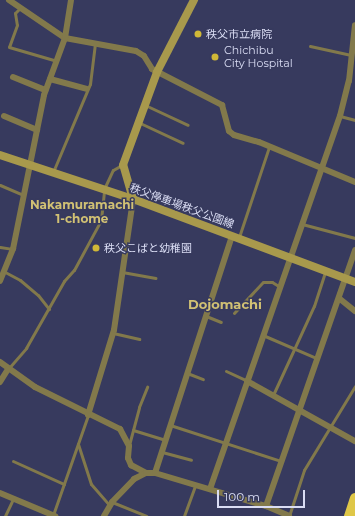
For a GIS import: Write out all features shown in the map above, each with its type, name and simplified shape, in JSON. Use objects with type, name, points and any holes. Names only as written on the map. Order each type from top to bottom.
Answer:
[{"type":"highway","points":[[349,516],[355,498]]},
{"type":"main road","points":[[132,199],[123,164],[157,72],[194,0]]},
{"type":"main road","name":"秩父停車場秩父公園線","points":[[0,155],[132,199],[355,282]]},
{"type":"street","points":[[9,0],[65,38],[136,51],[157,72],[222,105],[229,132],[234,135],[269,147],[321,170],[355,182]]},
{"type":"street","points":[[0,281],[5,272],[13,249],[29,165],[46,90],[65,38],[71,0]]},
{"type":"street","points":[[210,489],[247,381],[265,336],[282,287],[290,258],[340,116],[352,55],[355,25]]},
{"type":"street","points":[[13,77],[46,90]]},
{"type":"street","points":[[50,79],[87,90]]},
{"type":"street","points":[[4,116],[37,130]]},
{"type":"street","points":[[88,415],[113,332],[132,199]]},
{"type":"street","points":[[155,473],[205,316],[235,238]]},
{"type":"street","points":[[266,506],[316,358],[340,299],[345,278],[355,250]]},
{"type":"street","points":[[340,299],[355,311]]},
{"type":"street","points":[[0,362],[35,387],[88,415],[120,429],[129,446],[128,458],[131,465],[146,473]]},
{"type":"street","points":[[0,382],[8,369]]},
{"type":"street","points":[[247,381],[299,409],[329,428],[355,441]]},
{"type":"street","points":[[104,516],[111,504],[134,479],[146,473],[155,473],[266,506],[289,516]]},
{"type":"street","points":[[0,493],[54,516]]},
{"type":"lane","points":[[20,7],[15,13],[17,25],[9,47],[57,61]]},
{"type":"lane","points":[[52,172],[87,90],[95,44]]},
{"type":"lane","points":[[310,46],[352,55]]},
{"type":"lane","points":[[145,105],[188,125]]},
{"type":"lane","points":[[340,116],[355,120]]},
{"type":"lane","points":[[138,122],[183,143]]},
{"type":"lane","points":[[235,238],[269,147]]},
{"type":"lane","points":[[8,369],[26,348],[64,281],[74,270],[100,220],[104,189],[113,170],[123,164]]},
{"type":"lane","points":[[0,185],[24,195]]},
{"type":"lane","points":[[302,224],[355,238]]},
{"type":"lane","points":[[0,247],[13,249]]},
{"type":"lane","points":[[273,395],[314,306],[325,271]]},
{"type":"lane","points":[[5,272],[20,280],[38,295],[49,309]]},
{"type":"lane","points":[[122,272],[155,278]]},
{"type":"lane","points":[[234,313],[263,282],[272,282],[282,287]]},
{"type":"lane","points":[[205,316],[221,322]]},
{"type":"lane","points":[[113,332],[139,339]]},
{"type":"lane","points":[[265,336],[316,358]]},
{"type":"lane","points":[[226,370],[247,381]]},
{"type":"lane","points":[[187,373],[202,379]]},
{"type":"lane","points":[[289,516],[304,470],[355,386]]},
{"type":"lane","points":[[129,446],[147,387]]},
{"type":"lane","points":[[54,516],[88,415]]},
{"type":"lane","points":[[170,425],[281,461]]},
{"type":"lane","points":[[133,430],[166,440]]},
{"type":"lane","points":[[78,444],[91,484],[111,504],[146,516]]},
{"type":"lane","points":[[162,452],[191,460]]},
{"type":"lane","points":[[13,462],[64,484]]},
{"type":"lane","points":[[184,516],[196,484]]},
{"type":"lane","points":[[5,516],[13,499]]},
{"type":"place","name":"秩父市立病院","points":[[198,34]]},
{"type":"place","name":"Chichibu City Hospital","points":[[215,57]]},
{"type":"place","name":"秩父こばと幼稚園","points":[[96,248]]},
{"type":"district","name":"Nakamuramachi 1-chome","points":[[82,212]]},
{"type":"district","name":"Dojomachi","points":[[225,304]]}]
